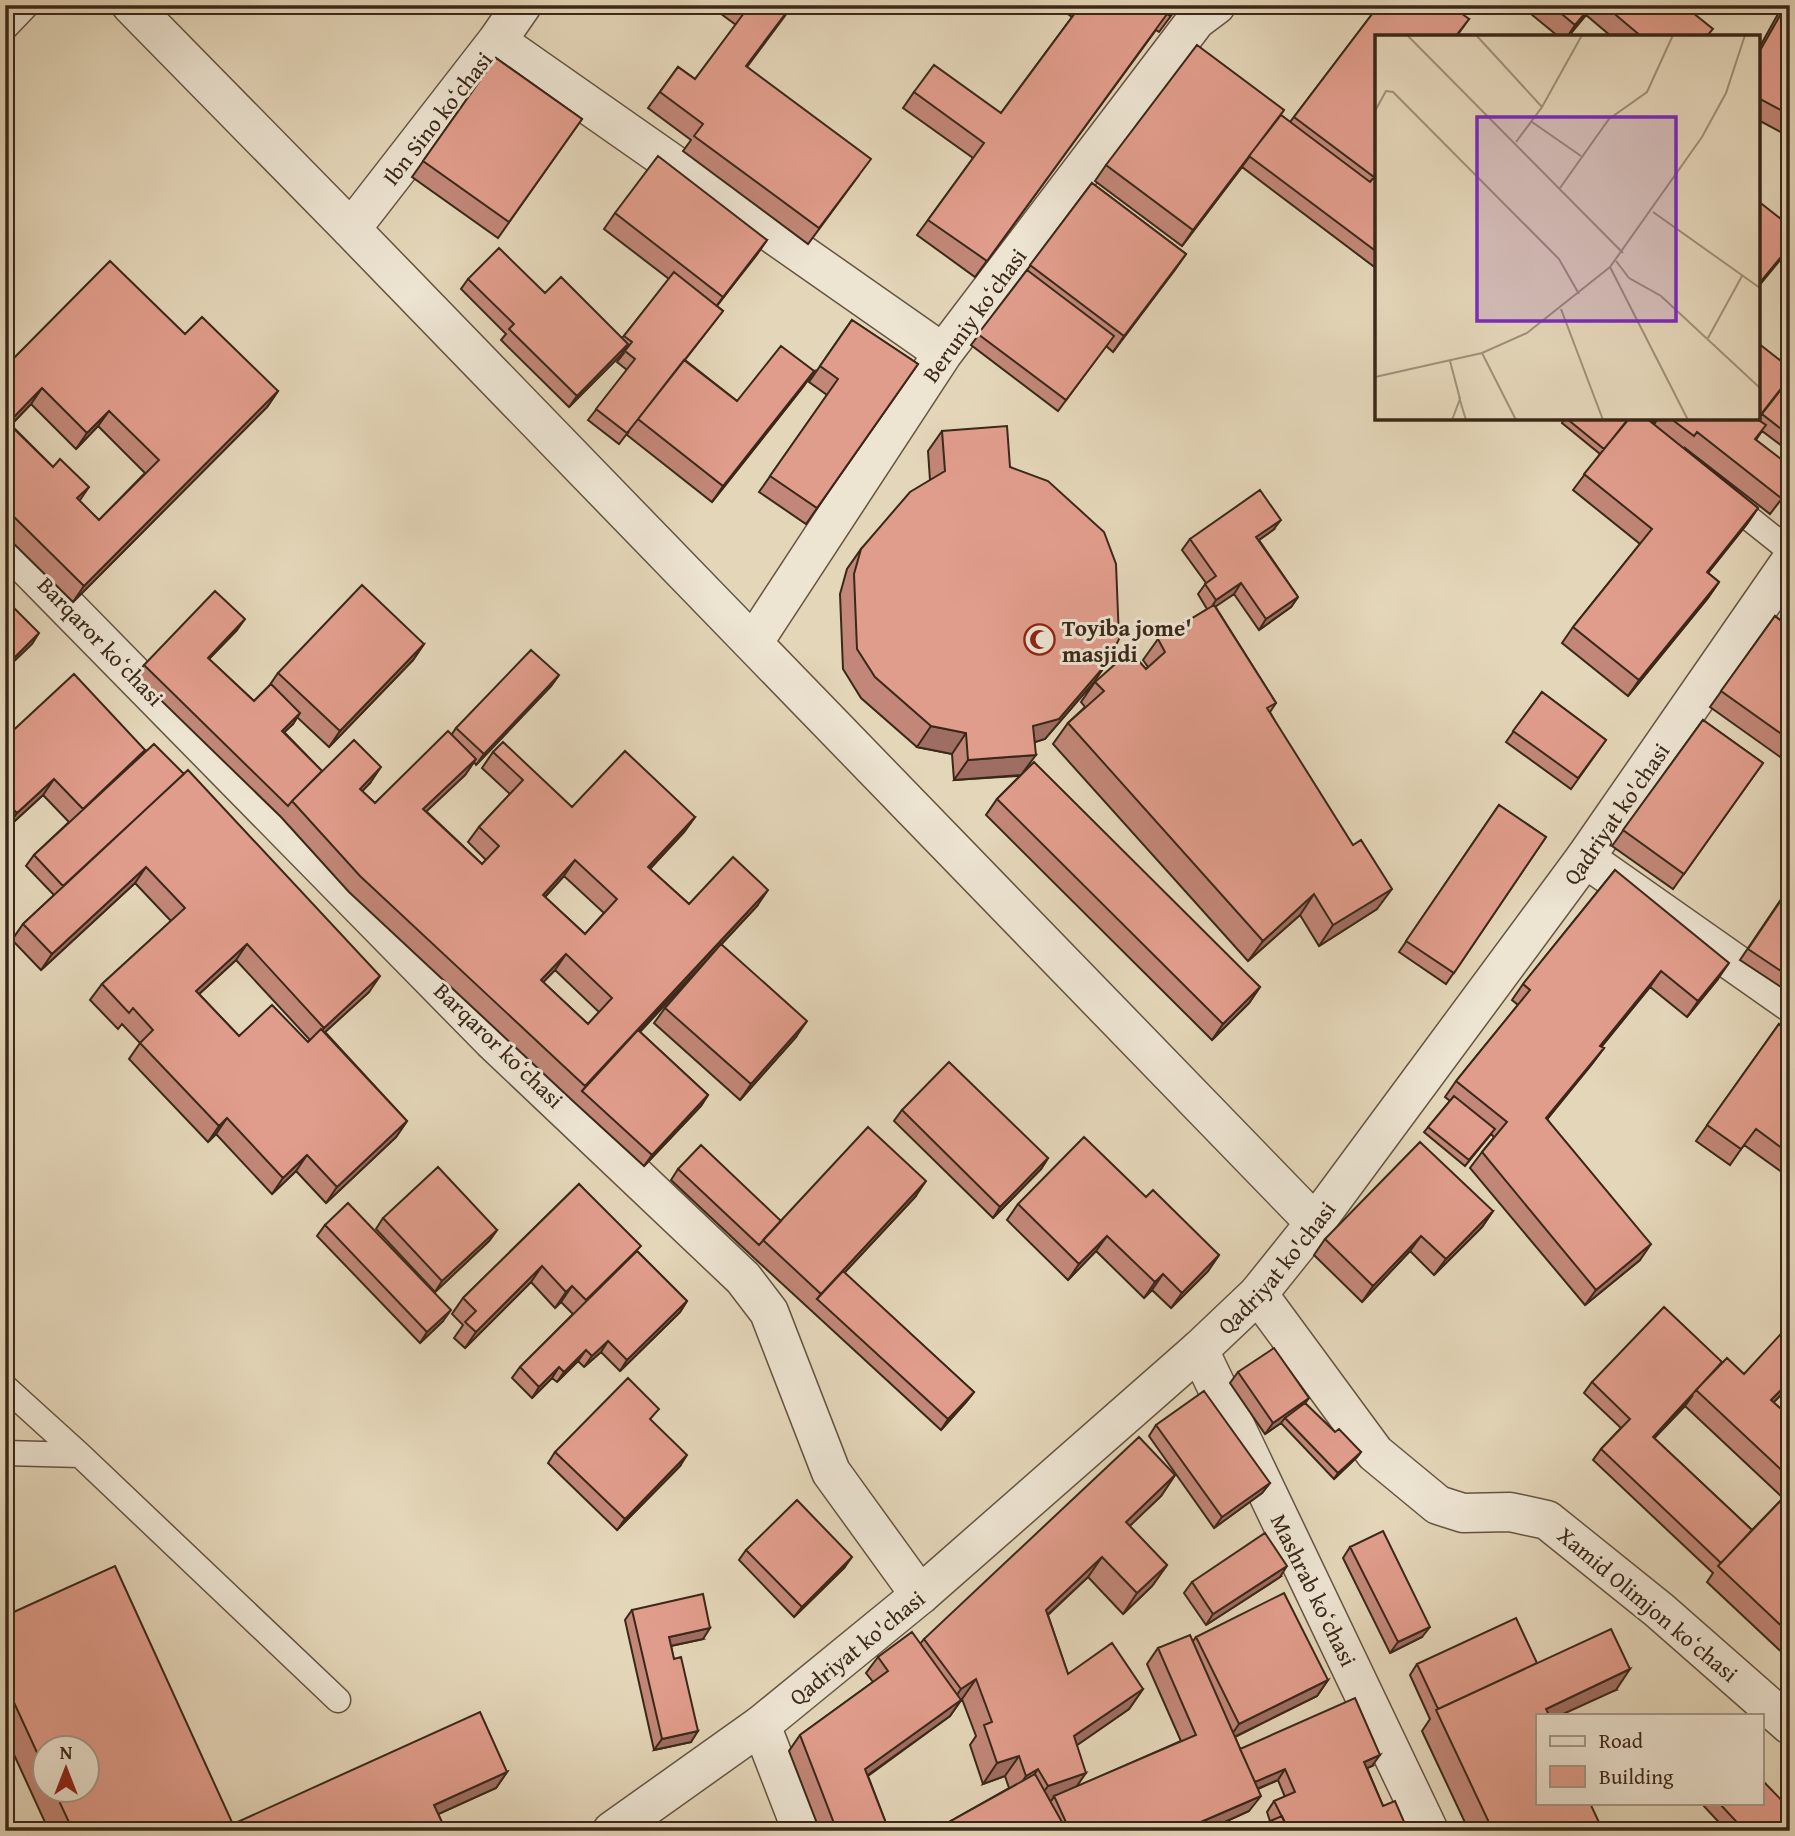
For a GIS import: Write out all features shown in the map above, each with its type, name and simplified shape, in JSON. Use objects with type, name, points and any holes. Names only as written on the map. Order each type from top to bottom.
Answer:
[{"type":"street","points":[[131,5],[1315,1223]]},
{"type":"street","name":"Ibn Sino koʻchasi","points":[[351,229],[522,5]]},
{"type":"street","name":"Beruniy koʻchasi","points":[[753,643],[943,353],[1196,20],[1216,5]]},
{"type":"street","points":[[497,41],[943,353]]},
{"type":"street","name":"Barqaror koʻchasi","points":[[5,544],[492,1040],[743,1278],[769,1312],[831,1472],[919,1595]]},
{"type":"street","name":"Qadriyat ko'chasi","points":[[612,1831],[761,1725],[919,1595],[1199,1350],[1258,1294],[1315,1223],[1585,858],[1790,562]]},
{"type":"street","points":[[1585,858],[1790,1002]]},
{"type":"street","name":"Xamid Olimjon koʻchasi","points":[[1258,1294],[1375,1453],[1438,1505],[1463,1513],[1510,1512],[1547,1520],[1659,1610],[1790,1725]]},
{"type":"street","name":"Mashrab koʻchasi","points":[[1199,1350],[1429,1831]]},
{"type":"street","points":[[761,1725],[802,1831]]},
{"type":"lane","points":[[5,28],[27,5]]},
{"type":"lane","points":[[1706,484],[1790,551]]},
{"type":"lane","points":[[5,1387],[338,1700]]},
{"type":"lane","points":[[5,1453],[80,1455]]},
{"type":"building","points":[[742,5],[792,5],[746,66],[871,159],[819,228],[694,136],[703,124],[660,92],[678,67],[695,79],[747,9]]},
{"type":"building","points":[[1081,5],[1178,5],[1170,16],[1167,14],[987,261],[928,220],[984,143],[914,92],[934,65],[1001,113]]},
{"type":"building","points":[[1379,5],[1450,5],[1469,19],[1457,35],[1375,35],[1374,177],[1294,117]]},
{"type":"building","points":[[1551,5],[1592,5],[1575,25]]},
{"type":"building","points":[[1604,5],[1683,5],[1713,29],[1708,35],[1640,35]]},
{"type":"building","points":[[1786,5],[1790,5],[1790,115],[1760,99],[1760,50]]},
{"type":"building","points":[[1197,45],[1284,110],[1193,230],[1106,165]]},
{"type":"building","points":[[496,58],[582,119],[509,222],[423,161]]},
{"type":"building","points":[[1281,115],[1370,182],[1375,176],[1375,250],[1249,156]]},
{"type":"building","points":[[658,156],[767,240],[723,297],[615,213]]},
{"type":"building","points":[[1092,183],[1186,254],[1124,336],[1030,265]]},
{"type":"building","points":[[1760,203],[1790,226],[1790,246],[1760,283]]},
{"type":"building","points":[[499,248],[545,293],[561,277],[628,344],[577,396],[509,329],[514,324],[468,279]]},
{"type":"building","points":[[110,261],[185,334],[202,317],[278,391],[84,586],[5,508],[5,367]],"holes":[[[42,388],[87,433],[109,411],[159,460],[99,520],[77,498],[89,487],[60,459],[53,467],[8,423]]]},
{"type":"building","points":[[1027,270],[1114,336],[1066,400],[978,334]]},
{"type":"building","points":[[674,272],[723,311],[627,433],[596,409],[635,359],[625,351],[632,342],[624,336]]},
{"type":"building","points":[[852,320],[918,364],[817,508],[770,476],[838,379],[820,366]]},
{"type":"building","points":[[1760,345],[1790,368],[1790,377],[1760,415]]},
{"type":"building","points":[[781,346],[814,371],[723,486],[638,419],[684,360],[737,401]]},
{"type":"building","points":[[1790,378],[1790,436],[1762,414]]},
{"type":"building","points":[[1568,420],[1628,420],[1604,449]]},
{"type":"building","points":[[1627,420],[1648,420],[1758,508],[1707,572],[1719,582],[1639,680],[1573,627],[1652,529],[1584,474]]},
{"type":"building","points":[[1673,420],[1758,420],[1766,425],[1755,439],[1790,466],[1790,487],[1781,498],[1697,432],[1694,436]]},
{"type":"building","points":[[1007,426],[1010,467],[1048,481],[1104,532],[1116,564],[1119,639],[1108,662],[1059,719],[1033,726],[1036,755],[968,760],[966,733],[931,726],[875,677],[857,649],[854,574],[861,549],[910,492],[945,471],[942,431]]},
{"type":"building","points":[[1260,490],[1281,520],[1256,537],[1298,597],[1266,619],[1241,583],[1216,600],[1205,584],[1216,576],[1190,539]]},
{"type":"building","points":[[362,585],[424,644],[340,731],[278,673]]},
{"type":"building","points":[[215,591],[245,619],[208,658],[254,701],[271,684],[300,713],[282,731],[322,771],[288,806],[144,665]]},
{"type":"building","points":[[5,599],[39,633],[5,667]]},
{"type":"building","points":[[1214,605],[1276,703],[1267,708],[1353,845],[1361,840],[1392,889],[1333,925],[1314,894],[1263,941],[1068,723],[1104,691],[1095,682],[1130,651],[1146,669],[1165,652],[1158,639]]},
{"type":"building","points":[[1790,606],[1790,740],[1721,691],[1775,616],[1780,620]]},
{"type":"building","points":[[531,650],[559,675],[484,754],[456,728]]},
{"type":"building","points":[[74,674],[145,750],[83,809],[54,779],[17,813],[5,801],[5,738]]},
{"type":"building","points":[[1542,692],[1606,740],[1578,778],[1513,731]]},
{"type":"building","points":[[1703,720],[1763,763],[1684,874],[1623,830]]},
{"type":"building","points":[[448,731],[476,759],[423,809],[482,864],[499,846],[479,827],[523,780],[493,752],[503,742],[572,807],[625,751],[695,817],[648,867],[689,904],[733,857],[768,890],[585,1086],[360,876],[292,801],[354,740],[381,767],[360,789],[375,803]],"holes":[[[575,860],[617,899],[585,934],[543,895]],[[566,954],[612,998],[588,1024],[541,980]]]},
{"type":"building","points":[[154,744],[184,774],[63,886],[34,855]]},
{"type":"building","points":[[1034,762],[1260,987],[1223,1024],[997,799]]},
{"type":"building","points":[[188,770],[380,976],[324,1028],[247,944],[196,991],[239,1036],[272,1005],[308,1042],[321,1029],[407,1121],[337,1187],[307,1155],[283,1178],[227,1118],[219,1126],[140,1043],[153,1030],[133,1008],[129,1013],[102,984],[185,908],[146,867],[52,954],[23,924]]},
{"type":"building","points":[[1499,805],[1546,837],[1454,973],[1406,941]]},
{"type":"building","points":[[1615,870],[1729,963],[1698,1001],[1661,971],[1600,1046],[1604,1048],[1546,1118],[1651,1244],[1596,1290],[1482,1152],[1507,1122],[1456,1081],[1530,990],[1523,984]]},
{"type":"building","points":[[1790,887],[1790,977],[1748,949]]},
{"type":"building","points":[[721,944],[807,1021],[751,1084],[665,1008]]},
{"type":"building","points":[[1779,1024],[1790,1032],[1790,1154],[1756,1129],[1741,1149],[1707,1125]]},
{"type":"building","points":[[638,1030],[708,1095],[652,1155],[582,1091]]},
{"type":"building","points":[[949,1062],[1048,1158],[1000,1207],[902,1110]]},
{"type":"building","points":[[1454,1096],[1495,1129],[1469,1160],[1428,1127]]},
{"type":"building","points":[[868,1127],[926,1181],[821,1294],[763,1240]]},
{"type":"building","points":[[1084,1137],[1146,1197],[1153,1190],[1219,1255],[1182,1293],[1163,1274],[1155,1282],[1107,1236],[1079,1264],[1018,1204]]},
{"type":"building","points":[[1420,1142],[1493,1211],[1446,1259],[1421,1236],[1373,1286],[1325,1239]]},
{"type":"building","points":[[701,1145],[781,1221],[759,1245],[678,1169]]},
{"type":"building","points":[[438,1167],[497,1230],[442,1281],[383,1218]]},
{"type":"building","points":[[579,1184],[641,1246],[586,1300],[572,1286],[566,1292],[542,1266],[476,1332],[465,1322],[476,1311],[463,1298]]},
{"type":"building","points":[[348,1203],[451,1310],[427,1332],[325,1225]]},
{"type":"building","points":[[637,1251],[687,1301],[627,1360],[608,1341],[592,1356],[586,1350],[564,1372],[559,1367],[539,1387],[520,1367]]},
{"type":"building","points":[[843,1271],[974,1392],[948,1419],[817,1299]]},
{"type":"building","points":[[1664,1307],[1722,1362],[1653,1437],[1752,1530],[1721,1563],[1601,1449],[1630,1419],[1592,1382]]},
{"type":"building","points":[[1790,1324],[1790,1381],[1771,1400],[1790,1417],[1790,1478],[1696,1390],[1727,1358],[1744,1374]]},
{"type":"building","points":[[1274,1348],[1309,1398],[1273,1423],[1238,1372]]},
{"type":"building","points":[[628,1378],[659,1409],[650,1419],[687,1455],[625,1519],[555,1452]]},
{"type":"building","points":[[1204,1391],[1270,1483],[1222,1517],[1156,1425]]},
{"type":"building","points":[[1305,1403],[1335,1432],[1339,1429],[1361,1452],[1338,1473],[1285,1418]]},
{"type":"building","points":[[1139,1437],[1175,1475],[1126,1522],[1167,1565],[1137,1593],[1102,1557],[1046,1610],[1068,1674],[1112,1643],[1143,1689],[1074,1736],[1086,1773],[1048,1786],[1038,1769],[1026,1776],[1019,1756],[997,1763],[984,1725],[992,1722],[976,1679],[961,1689],[924,1639]]},
{"type":"building","points":[[1790,1491],[1790,1634],[1718,1566]]},
{"type":"building","points":[[797,1500],[852,1557],[802,1607],[746,1550]]},
{"type":"building","points":[[1383,1531],[1430,1627],[1398,1642],[1350,1547]]},
{"type":"building","points":[[1265,1533],[1287,1566],[1213,1614],[1192,1582]]},
{"type":"building","points":[[115,1566],[236,1831],[73,1831],[60,1804],[102,1804],[102,1734],[32,1734],[32,1742],[5,1683],[5,1616]]},
{"type":"building","points":[[1284,1593],[1328,1680],[1239,1724],[1196,1637]]},
{"type":"building","points":[[703,1594],[710,1628],[669,1637],[674,1659],[681,1657],[698,1731],[662,1739],[632,1610]]},
{"type":"building","points":[[1516,1618],[1537,1663],[1438,1709],[1417,1664]]},
{"type":"building","points":[[1611,1629],[1630,1669],[1546,1709],[1548,1714],[1536,1714],[1536,1804],[1590,1804],[1603,1831],[1493,1831],[1436,1710]]},
{"type":"building","points":[[912,1632],[961,1700],[865,1769],[889,1831],[837,1831],[800,1735],[888,1671],[878,1657]]},
{"type":"building","points":[[1190,1635],[1261,1796],[1180,1831],[1099,1831],[1096,1823],[1070,1831],[1054,1796],[1196,1735],[1158,1648]]},
{"type":"building","points":[[1355,1698],[1380,1755],[1364,1762],[1383,1806],[1395,1801],[1408,1831],[1289,1831],[1274,1801],[1295,1792],[1285,1769],[1255,1782],[1240,1749]]},
{"type":"building","points":[[480,1712],[507,1772],[434,1805],[446,1831],[236,1831],[233,1824]]},
{"type":"building","points":[[1035,1774],[1067,1831],[933,1831]]},
{"type":"building","points":[[1764,1782],[1790,1809],[1790,1831],[1745,1831],[1720,1804],[1764,1804]]},
{"type":"building","points":[[1282,1816],[1289,1831],[1247,1831]]},
{"type":"place","name":"Toyiba jome' masjidi","points":[[1039,640]]}]
